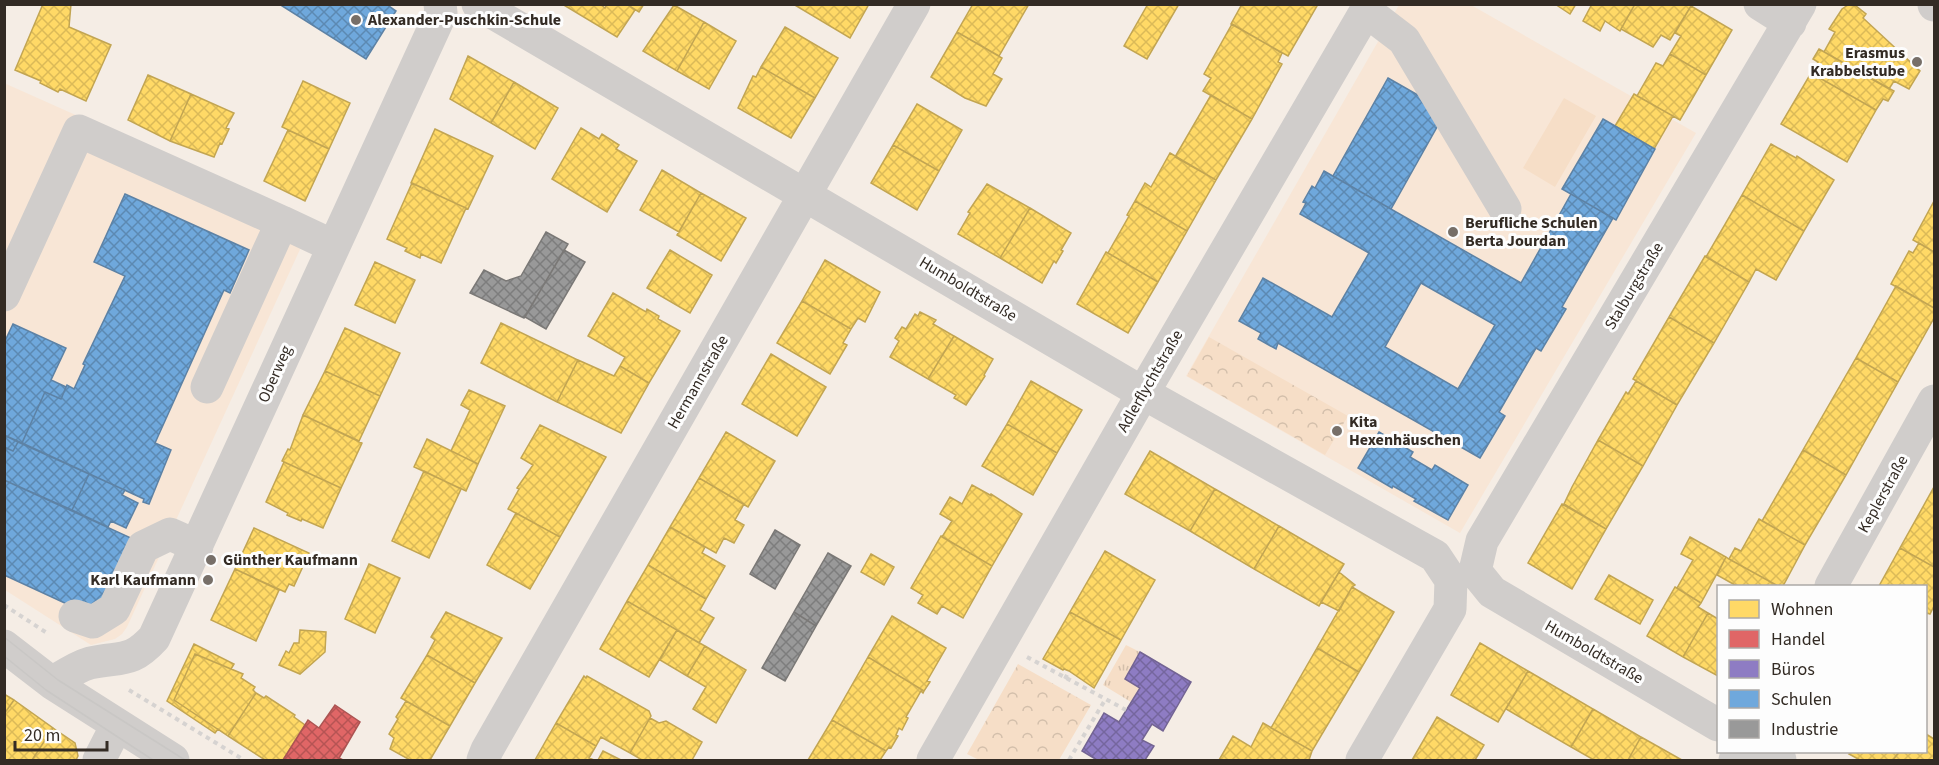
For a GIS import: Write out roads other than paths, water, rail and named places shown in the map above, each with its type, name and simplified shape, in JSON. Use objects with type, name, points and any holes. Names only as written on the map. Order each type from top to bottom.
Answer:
[{"type":"street","name":"Oberweg","points":[[52,683],[74,668],[91,663],[130,658],[143,651],[154,638],[441,13],[440,4]]},
{"type":"street","name":"Humboldtstraße","points":[[478,4],[1143,393],[1435,556],[1463,575],[1717,724]]},
{"type":"street","name":"Hermannstraße","points":[[483,760],[914,4]]},
{"type":"street","points":[[1760,4],[1795,14]]},
{"type":"street","points":[[1368,8],[1404,40],[1505,209]]},
{"type":"street","name":"Adlerflychtstraße","points":[[933,760],[1143,393],[1368,8]]},
{"type":"street","name":"Stalburgstraße","points":[[1362,760],[1450,609],[1463,575],[1482,541],[1795,14]]},
{"type":"street","points":[[4,295],[79,131],[333,246]]},
{"type":"street","points":[[207,387],[282,222]]},
{"type":"street","name":"Keplerstraße","points":[[1832,585],[1929,423]]},
{"type":"street","points":[[64,627],[93,622],[114,609],[143,547],[170,534],[197,546]]},
{"type":"street","points":[[4,646],[52,683],[172,760]]},
{"type":"street","points":[[99,760],[117,725]]},
{"type":"street","points":[[1766,753],[1780,760]]},
{"type":"tram line","points":[[4,637],[58,680],[185,760]]},
{"type":"tram line","points":[[4,656],[46,690],[153,760]]},
{"type":"place","name":"Alexander-Puschkin-Schule","points":[[356,20]]},
{"type":"place","name":"Erasmus Krabbelstube","points":[[1917,62]]},
{"type":"place","name":"Berufliche Schulen Berta Jourdan","points":[[1453,232]]},
{"type":"place","name":"Kita Hexenhäuschen","points":[[1337,431]]},
{"type":"place","name":"Günther Kaufmann","points":[[211,560]]},
{"type":"place","name":"Karl Kaufmann","points":[[208,580]]}]
